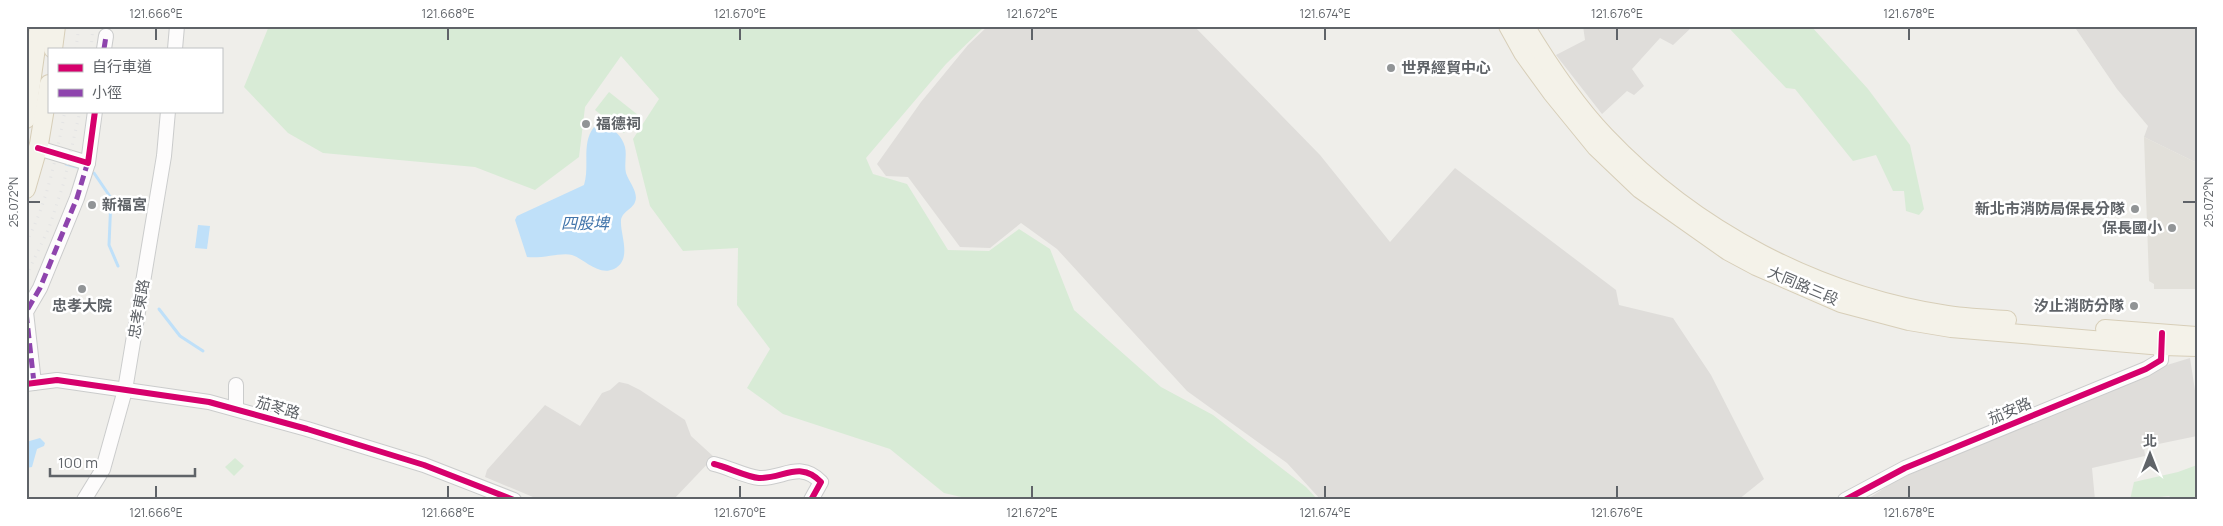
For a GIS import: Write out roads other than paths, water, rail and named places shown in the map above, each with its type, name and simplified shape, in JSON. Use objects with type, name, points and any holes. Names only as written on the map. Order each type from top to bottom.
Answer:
[{"type":"main road","points":[[26,119],[39,26]]},
{"type":"main road","points":[[53,48],[56,26]]},
{"type":"main road","name":"大同路三段","points":[[1508,26],[1523,53],[1552,93],[1596,147],[1640,189],[1720,246],[1756,266],[1841,302],[1909,321],[1951,328],[2163,340],[2197,336]]},
{"type":"main road","name":"大同路三段","points":[[1525,26],[1561,81],[1603,135],[1646,177],[1703,220],[1754,251],[1794,270],[1864,296],[1946,315],[2163,340],[2197,347]]},
{"type":"main road","points":[[26,189],[38,148],[48,90]]},
{"type":"street","points":[[175,48],[177,26]]},
{"type":"street","points":[[30,384],[26,312],[40,288],[78,198],[88,163],[95,112]]},
{"type":"street","name":"忠孝東路","points":[[84,500],[103,469],[125,390],[164,156],[168,112]]},
{"type":"street","points":[[38,148],[88,163]]},
{"type":"street","name":"茄安路","points":[[1845,500],[1906,468],[2146,369],[2161,360],[2163,340]]},
{"type":"street","name":"茄苳路","points":[[30,384],[57,380],[209,402],[424,465],[514,500]]},
{"type":"street","points":[[236,385],[236,409]]},
{"type":"street","points":[[714,464],[759,478],[802,470],[814,476],[820,482],[811,500]]},
{"type":"water","name":"四股埤","points":[[605,125],[617,133],[624,143],[626,150],[626,173],[636,195],[635,202],[621,219],[624,248],[623,260],[614,269],[608,271],[597,269],[568,254],[527,257],[515,220],[517,216],[584,185],[590,133],[594,127]]},
{"type":"water","points":[[198,225],[210,226],[207,249],[195,248]]},
{"type":"water","points":[[40,438],[45,443],[44,446],[37,449],[32,467],[26,468],[26,442]]},
{"type":"waterway","points":[[66,164],[77,167]]},
{"type":"waterway","points":[[94,173],[111,198],[109,245],[118,266]]},
{"type":"waterway","points":[[159,309],[180,336],[203,351]]},
{"type":"railway","points":[[76,48],[79,26]]},
{"type":"railway","points":[[91,48],[93,26]]},
{"type":"railway","points":[[26,243],[46,195],[65,112]]},
{"type":"railway","points":[[26,276],[49,228],[64,182],[80,112]]},
{"type":"place","name":"世界經貿中心","points":[[1391,68]]},
{"type":"place","name":"福德祠","points":[[586,124]]},
{"type":"place","name":"新福宮","points":[[92,205]]},
{"type":"place","name":"新北市消防局保長分隊","points":[[2135,209]]},
{"type":"place","name":"保長國小","points":[[2172,228]]},
{"type":"place","name":"忠孝大院","points":[[82,289]]},
{"type":"place","name":"汐止消防分隊","points":[[2134,306]]}]
